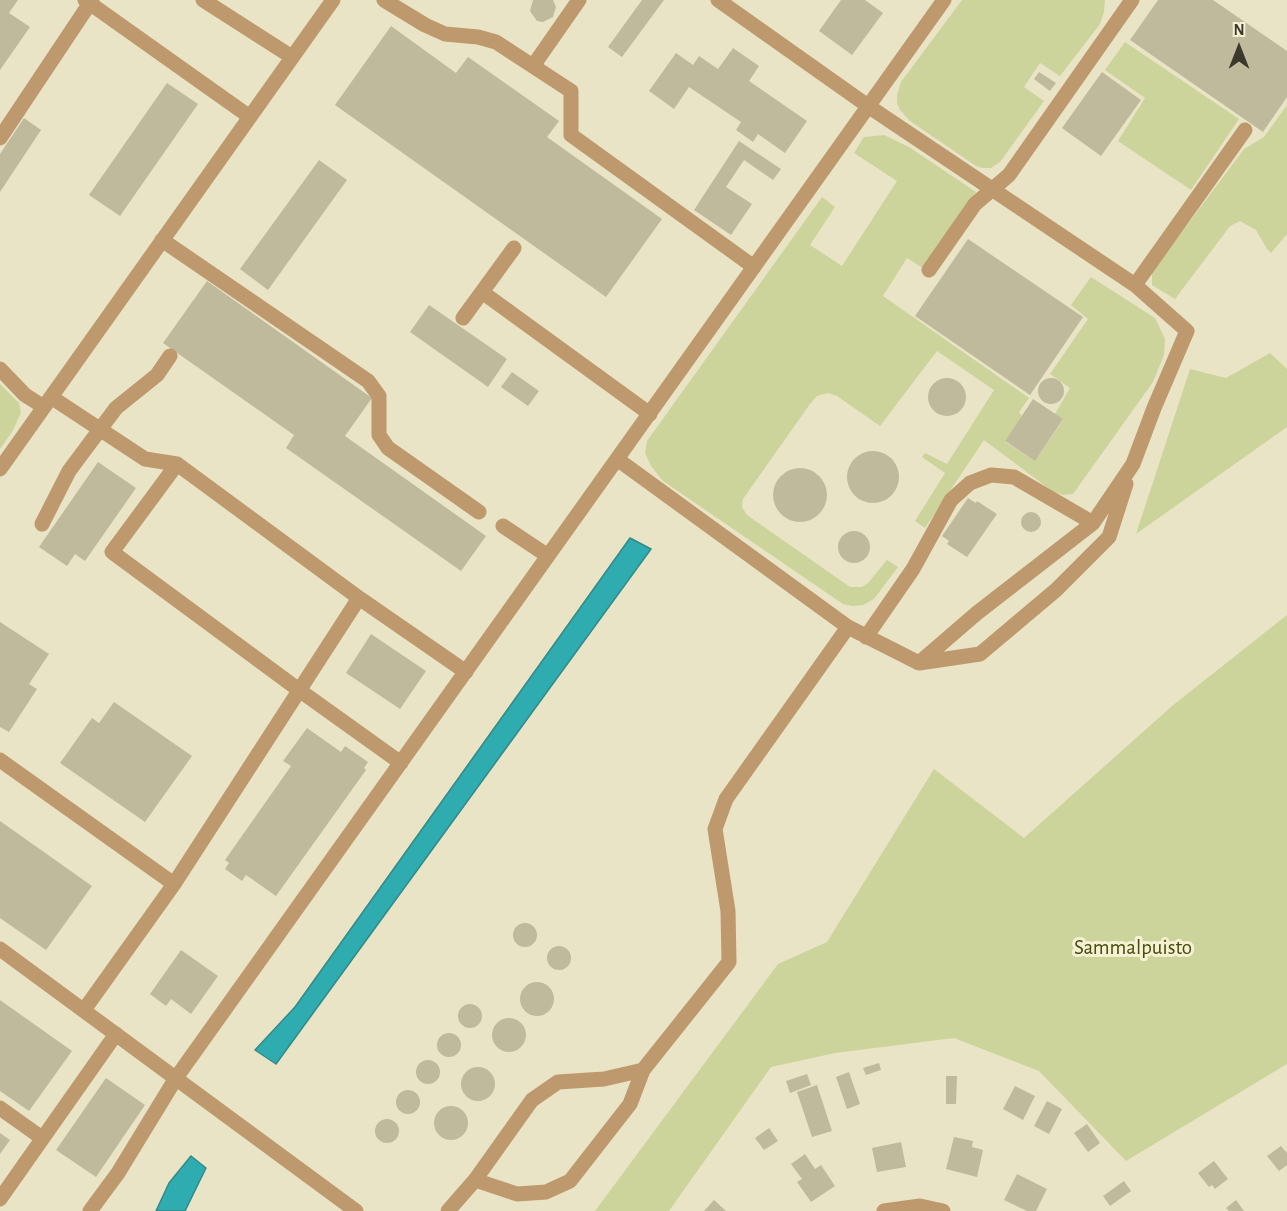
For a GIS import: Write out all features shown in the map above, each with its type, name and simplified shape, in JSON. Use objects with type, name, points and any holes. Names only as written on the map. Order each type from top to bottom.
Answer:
[{"type":"street","points":[[203,0],[292,57]]},
{"type":"street","points":[[0,469],[333,0]]},
{"type":"street","points":[[384,0],[425,25],[445,34],[478,37],[496,42],[571,91],[572,135],[754,267]]},
{"type":"street","points":[[533,66],[579,0]]},
{"type":"street","points":[[617,459],[848,627],[866,637],[919,663],[980,654],[1056,590],[1108,537],[1154,408],[1187,331],[1134,285],[868,106],[718,0]]},
{"type":"street","points":[[90,1211],[118,1173],[176,1078],[944,0]]},
{"type":"street","points":[[929,270],[975,204],[1009,175],[1132,0]]},
{"type":"street","points":[[0,138],[89,1],[250,117]]},
{"type":"street","points":[[1134,285],[1245,130]]},
{"type":"street","points":[[162,240],[368,381],[379,396],[379,435],[388,448],[479,512]]},
{"type":"street","points":[[463,318],[514,248]]},
{"type":"street","points":[[482,292],[650,414]]},
{"type":"street","points":[[42,524],[69,471],[116,408],[157,375],[170,356]]},
{"type":"street","points":[[1,371],[25,395],[48,402],[100,429],[145,459],[177,464],[359,598],[466,672]]},
{"type":"street","points":[[177,464],[112,552],[401,763]]},
{"type":"street","points":[[919,663],[977,613],[1093,523],[1133,464]]},
{"type":"street","points":[[866,637],[914,570],[951,500],[970,483],[991,475],[1014,477],[1093,523]]},
{"type":"street","points":[[503,526],[548,556]]},
{"type":"street","points":[[84,1010],[174,884],[359,598]]},
{"type":"street","points":[[475,1180],[517,1194],[546,1192],[570,1181],[630,1104],[643,1070],[729,962],[728,911],[715,829],[726,799],[848,627]]},
{"type":"street","points":[[0,760],[174,884]]},
{"type":"street","points":[[0,949],[349,1209]]},
{"type":"street","points":[[0,1199],[116,1034]]},
{"type":"street","points":[[448,1211],[475,1180],[532,1100],[558,1082],[604,1079],[643,1070]]},
{"type":"street","points":[[0,1108],[42,1138]]},
{"type":"street","points":[[884,1211],[920,1206],[943,1211]]},
{"type":"green space","points":[[962,0],[1105,0],[1100,24],[1060,76],[1040,63],[1024,87],[1044,101],[1000,162],[991,168],[976,166],[910,121],[897,103],[901,82]]},
{"type":"green space","points":[[1125,42],[1239,119],[1191,190],[1118,141],[1145,98],[1105,70]]},
{"type":"green space","points":[[1287,105],[1287,234],[1271,253],[1256,230],[1240,221],[1230,226],[1175,299],[1152,285],[1152,272],[1244,149],[1264,137]]},
{"type":"green space","points":[[884,135],[909,147],[976,192],[924,269],[907,258],[883,296],[1029,398],[1019,412],[1022,416],[1005,442],[1035,461],[1063,420],[1055,414],[1070,388],[1050,374],[1088,319],[1071,305],[1091,277],[1155,318],[1165,339],[1164,355],[1153,382],[1073,494],[1063,495],[1052,491],[984,440],[925,528],[915,521],[945,473],[922,457],[925,453],[947,464],[994,390],[937,351],[880,426],[837,396],[828,393],[817,396],[743,499],[742,507],[747,515],[850,587],[862,587],[868,583],[887,560],[898,567],[874,599],[863,605],[852,606],[843,604],[663,481],[651,466],[645,453],[647,441],[822,197],[835,207],[810,245],[842,266],[897,181],[854,153],[864,137]]},
{"type":"green space","points":[[1270,353],[1287,369],[1287,427],[1136,534],[1190,369],[1226,378]]},
{"type":"green space","points":[[0,384],[19,403],[21,413],[0,449]]},
{"type":"green space","name":"Sammalpuisto","points":[[1287,615],[1287,1064],[1126,1161],[1039,1071],[954,1038],[835,1053],[771,1067],[669,1211],[595,1211],[778,964],[827,942],[934,769],[1024,838],[1172,706]]},
{"type":"water","points":[[630,538],[651,549],[276,1064],[255,1050],[295,1007]]},
{"type":"water","points":[[191,1156],[206,1168],[185,1211],[156,1211],[169,1183]]},
{"type":"building","points":[[0,0],[18,0],[9,13],[30,27],[0,70]]},
{"type":"building","points":[[533,0],[553,0],[556,7],[553,17],[543,22],[537,21],[530,11]]},
{"type":"building","points":[[642,0],[664,0],[622,57],[608,47]]},
{"type":"building","points":[[841,0],[865,0],[883,13],[852,55],[819,31]]},
{"type":"building","points":[[1158,0],[1213,0],[1287,51],[1287,97],[1263,132],[1130,40]]},
{"type":"building","points":[[391,26],[456,73],[468,57],[559,121],[547,137],[662,219],[606,297],[335,105]]},
{"type":"building","points":[[733,48],[759,66],[749,81],[807,121],[785,153],[758,134],[753,142],[736,130],[741,122],[689,87],[674,109],[649,91],[676,53],[693,65],[699,56],[718,69]]},
{"type":"building","points":[[1039,72],[1056,83],[1050,91],[1034,79]]},
{"type":"building","points":[[1102,72],[1141,100],[1101,156],[1062,128]]},
{"type":"building","points":[[167,83],[198,104],[120,216],[89,195]]},
{"type":"building","points":[[24,118],[41,130],[0,192],[0,154]]},
{"type":"building","points":[[739,141],[781,169],[773,180],[744,160],[726,187],[752,204],[731,235],[694,210]]},
{"type":"building","points":[[319,160],[347,180],[268,290],[240,269]]},
{"type":"building","points":[[968,239],[1083,317],[1030,395],[915,316]]},
{"type":"building","points":[[207,281],[372,398],[345,436],[486,536],[461,571],[286,448],[294,435],[163,343]]},
{"type":"building","points":[[429,305],[507,359],[488,387],[410,332]]},
{"type":"building","points":[[512,372],[539,391],[528,406],[501,387]]},
{"type":"building","points":[[947,378],[960,384],[966,397],[960,410],[947,416],[934,410],[928,397],[934,384]]},
{"type":"building","points":[[1051,378],[1060,382],[1064,391],[1060,400],[1051,404],[1042,400],[1038,391],[1042,382]]},
{"type":"building","points":[[1033,399],[1063,419],[1035,461],[1005,441]]},
{"type":"building","points":[[868,451],[878,451],[888,455],[895,462],[899,477],[895,492],[888,499],[878,503],[868,503],[858,499],[851,492],[847,482],[847,472],[851,462],[858,455]]},
{"type":"building","points":[[98,462],[136,488],[85,561],[75,554],[67,566],[39,547]]},
{"type":"building","points":[[800,468],[810,470],[819,476],[825,485],[827,495],[825,505],[819,514],[810,520],[800,522],[790,520],[781,514],[775,505],[773,495],[775,485],[781,476],[790,470]]},
{"type":"building","points":[[968,498],[997,514],[967,557],[947,544],[949,541],[942,536]]},
{"type":"building","points":[[1031,512],[1038,515],[1041,522],[1038,529],[1031,532],[1024,529],[1021,522],[1024,515]]},
{"type":"building","points":[[854,531],[865,536],[870,547],[865,558],[854,563],[843,558],[838,547],[843,536]]},
{"type":"building","points":[[0,622],[49,654],[29,684],[37,689],[9,732],[0,727]]},
{"type":"building","points":[[371,634],[426,671],[400,709],[346,673]]},
{"type":"building","points":[[114,702],[192,756],[145,822],[60,763],[92,718],[99,723]]},
{"type":"building","points":[[307,728],[341,752],[345,746],[368,762],[364,768],[366,770],[276,896],[246,875],[242,881],[225,869],[229,863],[225,860],[291,766],[283,761]]},
{"type":"building","points":[[0,821],[92,886],[46,950],[0,918]]},
{"type":"building","points":[[525,923],[530,924],[536,930],[536,940],[530,946],[525,947],[520,946],[514,940],[513,935],[514,930],[520,924]]},
{"type":"building","points":[[559,946],[564,947],[570,953],[570,963],[564,969],[559,970],[554,969],[548,963],[547,958],[548,953],[554,947]]},
{"type":"building","points":[[181,950],[218,976],[191,1014],[171,999],[166,1006],[150,994]]},
{"type":"building","points":[[537,982],[549,987],[554,999],[549,1011],[537,1016],[525,1011],[520,999],[525,987]]},
{"type":"building","points":[[0,1000],[72,1051],[29,1111],[0,1091]]},
{"type":"building","points":[[470,1004],[475,1005],[481,1011],[481,1021],[475,1027],[470,1028],[465,1027],[459,1021],[458,1016],[459,1011],[465,1005]]},
{"type":"building","points":[[509,1018],[521,1023],[526,1035],[521,1047],[509,1052],[497,1047],[492,1035],[497,1023]]},
{"type":"building","points":[[449,1033],[454,1034],[460,1040],[460,1050],[454,1056],[449,1057],[444,1056],[438,1050],[437,1045],[438,1040],[444,1034]]},
{"type":"building","points":[[428,1060],[433,1061],[439,1067],[439,1077],[433,1083],[428,1084],[423,1083],[417,1077],[416,1072],[417,1067],[423,1061]]},
{"type":"building","points":[[879,1063],[881,1070],[866,1075],[863,1068]]},
{"type":"building","points":[[478,1067],[490,1072],[495,1084],[490,1096],[478,1101],[466,1096],[461,1084],[466,1072]]},
{"type":"building","points":[[849,1072],[860,1104],[847,1109],[836,1077]]},
{"type":"building","points":[[807,1074],[811,1085],[790,1093],[786,1081]]},
{"type":"building","points":[[946,1076],[957,1076],[956,1104],[946,1104]]},
{"type":"building","points":[[106,1078],[145,1105],[96,1177],[56,1150]]},
{"type":"building","points":[[817,1085],[832,1131],[812,1137],[797,1092]]},
{"type":"building","points":[[1015,1086],[1035,1096],[1023,1120],[1003,1109]]},
{"type":"building","points":[[408,1090],[413,1091],[419,1097],[419,1107],[413,1113],[408,1114],[403,1113],[397,1107],[396,1102],[397,1097],[403,1091]]},
{"type":"building","points":[[1047,1101],[1062,1109],[1049,1134],[1034,1126]]},
{"type":"building","points":[[451,1106],[463,1111],[468,1123],[463,1135],[451,1140],[439,1135],[434,1123],[439,1111]]},
{"type":"building","points":[[387,1119],[392,1120],[398,1126],[398,1136],[392,1142],[387,1143],[382,1142],[376,1136],[375,1131],[376,1126],[382,1120]]},
{"type":"building","points":[[1087,1124],[1100,1143],[1088,1152],[1074,1133]]},
{"type":"building","points":[[769,1128],[778,1141],[764,1150],[755,1138]]},
{"type":"building","points":[[0,1133],[10,1140],[0,1154]]},
{"type":"building","points":[[954,1137],[973,1141],[972,1147],[983,1150],[977,1177],[946,1169]]},
{"type":"building","points":[[901,1142],[906,1167],[877,1172],[872,1148]]},
{"type":"building","points":[[1281,1146],[1287,1153],[1287,1165],[1279,1171],[1267,1156]]},
{"type":"building","points":[[805,1154],[815,1169],[821,1165],[835,1186],[811,1202],[797,1182],[802,1179],[791,1164]]},
{"type":"building","points":[[1214,1161],[1228,1179],[1215,1189],[1212,1185],[1209,1187],[1198,1173]]},
{"type":"building","points":[[1017,1174],[1047,1189],[1036,1211],[1027,1211],[1004,1200]]},
{"type":"building","points":[[1124,1181],[1131,1191],[1110,1206],[1103,1196]]},
{"type":"building","points":[[714,1200],[726,1211],[704,1211]]},
{"type":"building","points":[[1236,1200],[1244,1211],[1229,1211],[1226,1208]]}]
